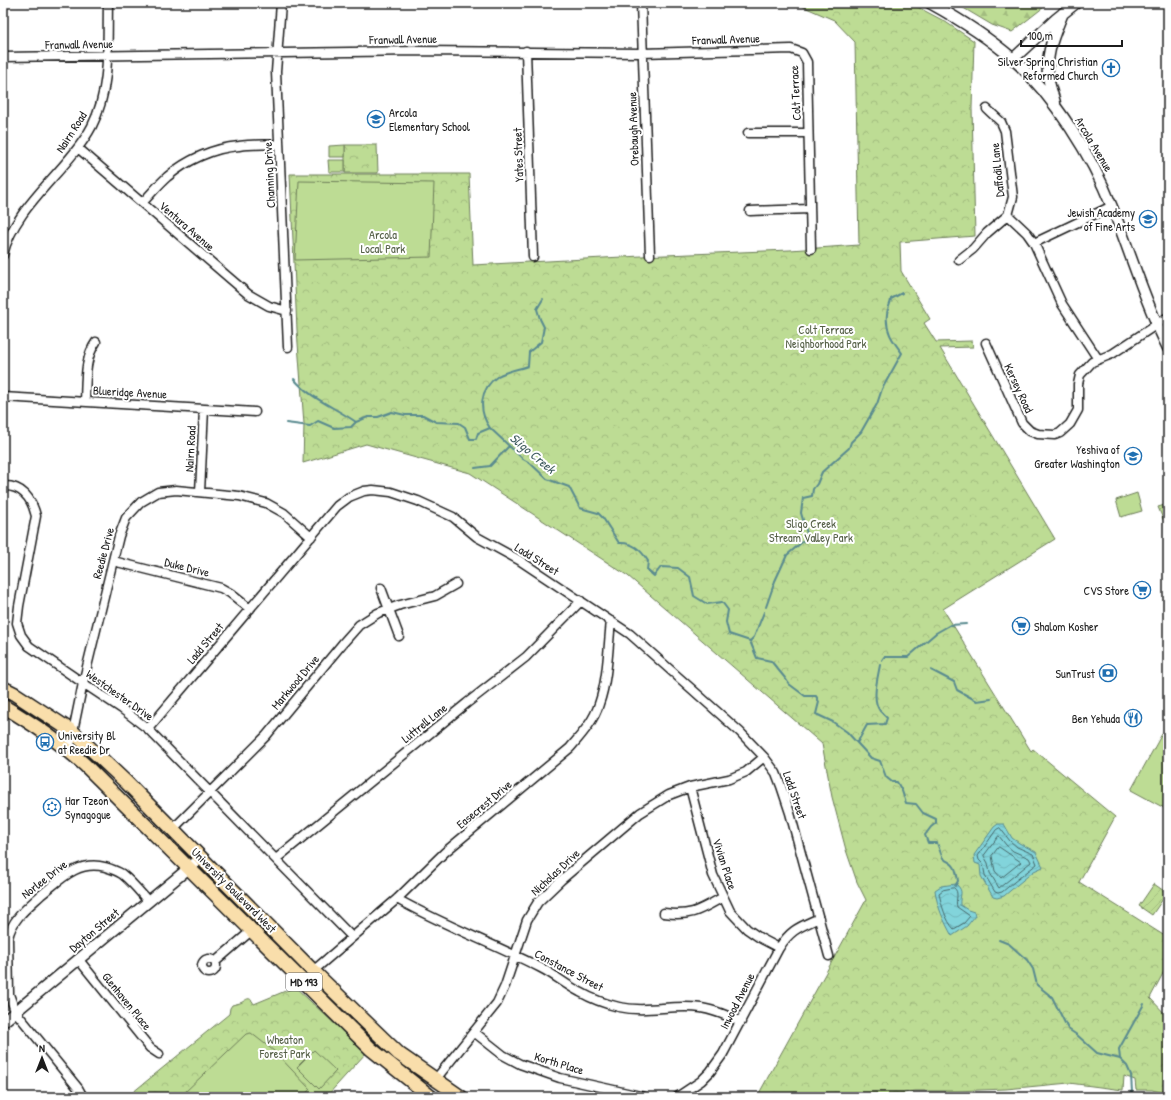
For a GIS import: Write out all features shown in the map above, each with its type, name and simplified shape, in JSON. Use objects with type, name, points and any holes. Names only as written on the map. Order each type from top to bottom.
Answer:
[{"type":"main road","name":"University Boulevard West","points":[[3,688],[15,694],[73,732],[173,829],[313,971],[399,1054],[461,1097]]},
{"type":"main road","name":"University Boulevard West","points":[[3,706],[33,723],[85,765],[166,843],[251,931],[372,1049],[432,1097]]},
{"type":"street","name":"Nairn Road","points":[[3,255],[11,233],[21,215],[78,148],[92,126],[100,108],[104,90],[107,56],[108,3]]},
{"type":"street","name":"Channing Drive","points":[[281,3],[276,53],[276,72],[288,347]]},
{"type":"street","name":"Orebaugh Avenue","points":[[640,3],[650,255]]},
{"type":"street","name":"Arcola Avenue","points":[[930,3],[957,18],[1013,59],[1038,85],[1068,125],[1096,170],[1112,206],[1157,325],[1168,348]]},
{"type":"street","points":[[1013,59],[1076,3]]},
{"type":"street","points":[[1056,109],[1048,76],[1048,58],[1053,37],[1063,13]]},
{"type":"street","name":"Franwall Avenue","points":[[3,57],[417,51],[642,53],[791,49],[802,53]]},
{"type":"street","name":"Yates Street","points":[[526,52],[533,257]]},
{"type":"street","name":"Colt Terrace","points":[[802,53],[807,62],[811,249]]},
{"type":"street","name":"Daffodil Lane","points":[[987,109],[1001,122],[1005,131],[1013,197],[1008,215]]},
{"type":"street","name":"Colt Terrace","points":[[748,133],[808,133]]},
{"type":"street","points":[[142,203],[168,177],[186,164],[203,155],[221,149],[239,146],[279,144]]},
{"type":"street","name":"Ventura Avenue","points":[[78,148],[248,294],[269,306],[287,311]]},
{"type":"street","points":[[1034,243],[1112,206]]},
{"type":"street","points":[[750,210],[810,209]]},
{"type":"street","points":[[959,260],[973,249],[987,233],[1008,215],[1027,233],[1034,243],[1062,304],[1098,359]]},
{"type":"street","name":"Kersey Road","points":[[986,343],[1022,423],[1030,431],[1038,434],[1055,435],[1060,433],[1070,424],[1078,410],[1078,384],[1080,375],[1092,362],[1112,354],[1168,317]]},
{"type":"street","points":[[85,402],[87,362],[90,350],[96,342]]},
{"type":"street","name":"Blueridge Avenue","points":[[3,397],[255,412]]},
{"type":"street","name":"Nairn Road","points":[[200,492],[204,409]]},
{"type":"street","name":"Westchester Drive","points":[[3,486],[17,489],[27,495],[33,504],[36,516],[17,623],[21,635],[29,646],[122,709],[148,729],[352,937]]},
{"type":"street","name":"Reedie Drive","points":[[69,751],[83,684],[119,536],[126,518],[141,502],[158,492],[176,490],[239,496],[266,503],[284,513],[311,537]]},
{"type":"street","name":"Ladd Street","points":[[148,729],[337,506],[349,497],[364,491],[373,490],[391,492],[418,501],[453,517],[477,537],[520,560],[630,634],[740,732],[764,757],[776,773],[781,786],[829,956]]},
{"type":"street","name":"Duke Drive","points":[[113,561],[221,588],[230,593],[250,609]]},
{"type":"street","name":"Markwood Drive","points":[[173,829],[266,736],[359,625],[378,613],[435,596],[456,584]]},
{"type":"street","points":[[381,588],[399,636]]},
{"type":"street","name":"Luttrell Lane","points":[[276,859],[467,703],[526,657],[581,601]]},
{"type":"street","name":"Easecrest Drive","points":[[313,971],[397,899],[445,852],[570,748],[584,732],[599,706],[604,688],[611,621]]},
{"type":"street","name":"Nicholas Drive","points":[[435,1080],[497,1003],[505,986],[527,920],[538,902],[561,880],[640,813],[669,795],[690,787],[729,778],[746,772],[764,757]]},
{"type":"street","name":"Vivian Place","points":[[690,787],[713,875],[722,898],[730,911],[747,929],[779,948]]},
{"type":"street","name":"Dayton Street","points":[[3,1022],[201,858]]},
{"type":"street","name":"Norlee Drive","points":[[15,1011],[9,994],[8,938],[10,929],[16,919],[60,879],[75,869],[88,865],[96,865],[114,870],[123,875],[148,901]]},
{"type":"street","points":[[664,913],[678,915],[690,914],[701,910],[722,898]]},
{"type":"street","name":"Constance Street","points":[[397,899],[418,911],[543,969],[579,992],[596,1000],[619,1007],[639,1010],[689,1007],[701,1008],[715,1011],[741,1022]]},
{"type":"street","name":"Inwood Avenue","points":[[677,1097],[701,1081],[710,1072],[723,1054],[786,936],[794,930],[819,918]]},
{"type":"street","points":[[215,962],[251,931]]},
{"type":"street","name":"Glenhaven Place","points":[[79,960],[150,1048],[159,1054]]},
{"type":"street","points":[[15,1011],[78,1088],[83,1097]]},
{"type":"street","name":"Korth Place","points":[[474,1032],[504,1055],[520,1064],[560,1078],[645,1097]]},
{"type":"green space","name":"Sligo Creek Stream Valley Park","points":[[795,3],[910,3],[944,21],[974,41],[972,108],[975,236],[900,242],[901,271],[930,319],[924,323],[936,342],[972,341],[973,347],[940,348],[1055,539],[943,609],[1031,751],[1033,749],[1115,817],[1079,882],[1168,938],[1168,964],[1150,998],[1168,1017],[1168,1094],[1152,1090],[1136,1090],[1135,1080],[1124,1076],[1123,1090],[1069,1083],[1006,1089],[914,1091],[885,1097],[757,1097],[866,900],[857,882],[846,850],[832,797],[822,744],[628,576],[470,473],[366,444],[303,463],[304,424],[297,330],[290,174],[469,174],[473,265],[790,250],[859,245],[855,42],[834,20]]},
{"type":"green space","points":[[955,3],[1049,3],[1012,32],[992,25]]},
{"type":"green space","points":[[345,145],[377,145],[378,173],[345,173]]},
{"type":"green space","points":[[345,145],[345,157],[329,157],[329,146]]},
{"type":"green space","points":[[328,160],[345,160],[345,172],[329,172]]},
{"type":"green space","name":"Arcola Local Park","points":[[299,181],[434,183],[431,257],[295,260]]},
{"type":"green space","points":[[1137,493],[1142,511],[1121,517],[1116,500]]},
{"type":"green space","points":[[1168,504],[1168,531],[1158,507]]},
{"type":"green space","points":[[1168,723],[1168,810],[1131,790]]},
{"type":"green space","points":[[1154,884],[1167,893],[1152,915],[1139,906]]},
{"type":"green space","name":"Wheaton Forest Park","points":[[295,987],[366,1053],[326,1097],[127,1097],[229,1014],[232,1005],[247,999],[251,999],[254,1004]]},
{"type":"green space","points":[[251,1033],[274,1051],[310,1089],[303,1097],[189,1097],[184,1093],[246,1034]]},
{"type":"green space","points":[[314,1050],[336,1071],[319,1089],[297,1067]]},
{"type":"water","points":[[998,824],[1004,824],[1012,838],[1036,852],[1043,867],[1034,871],[1004,896],[997,898],[993,897],[981,876],[980,865],[975,863],[974,855],[994,827]]},
{"type":"water","points":[[956,884],[961,892],[960,905],[974,912],[975,916],[967,926],[952,936],[939,908],[935,890],[941,886]]},
{"type":"waterway","points":[[766,607],[775,581],[787,555],[808,537],[801,513],[803,498],[812,496],[813,489],[822,472],[849,448],[851,442],[861,432],[877,404],[882,389],[902,353],[890,335],[887,326],[887,312],[891,299],[902,293]]},
{"type":"waterway","points":[[490,428],[482,408],[484,394],[492,381],[501,374],[528,366],[529,352],[541,342],[544,327],[537,309],[543,299]]},
{"type":"waterway","name":"Sligo Creek","points":[[294,379],[316,398],[356,422],[368,417],[378,417],[392,412],[405,415],[423,415],[436,422],[459,423],[465,427],[470,439],[476,439],[478,433],[490,428],[547,479],[569,487],[580,508],[598,513],[603,518],[619,543],[632,545],[642,553],[648,561],[647,570],[654,576],[661,567],[678,568],[690,577],[694,596],[707,604],[722,602],[728,610],[726,622],[729,634],[750,641],[757,658],[771,661],[789,684],[805,696],[816,696],[819,702],[816,714],[833,722],[847,732],[871,758],[880,761],[886,777],[892,782],[897,782],[906,803],[916,804],[923,813],[936,819],[936,823],[925,835],[928,843],[937,843],[943,859],[954,867],[958,881],[955,886]]},
{"type":"waterway","points":[[286,423],[310,426],[318,421],[334,428],[351,427],[356,422]]},
{"type":"waterway","points":[[475,468],[490,466],[509,446]]},
{"type":"waterway","points":[[750,641],[754,637],[764,612]]},
{"type":"waterway","points":[[882,660],[884,657],[908,657],[936,633],[950,625],[966,624]]},
{"type":"waterway","points":[[857,743],[867,725],[885,724],[887,718],[880,711],[876,701],[876,688],[880,665]]},
{"type":"waterway","points":[[931,670],[954,682],[957,690],[977,701],[991,699]]},
{"type":"waterway","name":"Sligo Creek","points":[[999,940],[1009,944],[1027,960],[1033,969],[1037,985],[1052,997],[1068,1029],[1097,1053],[1120,1059],[1127,1066],[1131,1075],[1131,1097]]},
{"type":"waterway","points":[[1120,1059],[1119,1049],[1144,1004]]},
{"type":"place","name":"Silver Spring Christian Reformed Church","points":[[1111,68]]},
{"type":"place","name":"Arcola Elementary School","points":[[376,119]]},
{"type":"place","name":"Jewish Academy of Fine Arts","points":[[1148,219]]},
{"type":"place","name":"Yeshiva of Greater Washington","points":[[1133,456]]},
{"type":"place","name":"CVS Store","points":[[1142,590]]},
{"type":"place","name":"Shalom Kosher","points":[[1021,626]]},
{"type":"place","name":"SunTrust","points":[[1108,673]]},
{"type":"place","name":"Ben Yehuda","points":[[1133,718]]},
{"type":"place","name":"University Bl at Reedie Dr","points":[[45,742]]},
{"type":"place","name":"Har Tzeon Synagogue","points":[[52,807]]},
{"type":"park label","name":"Colt Terrace Neighborhood Park","points":[[826,336]]}]
